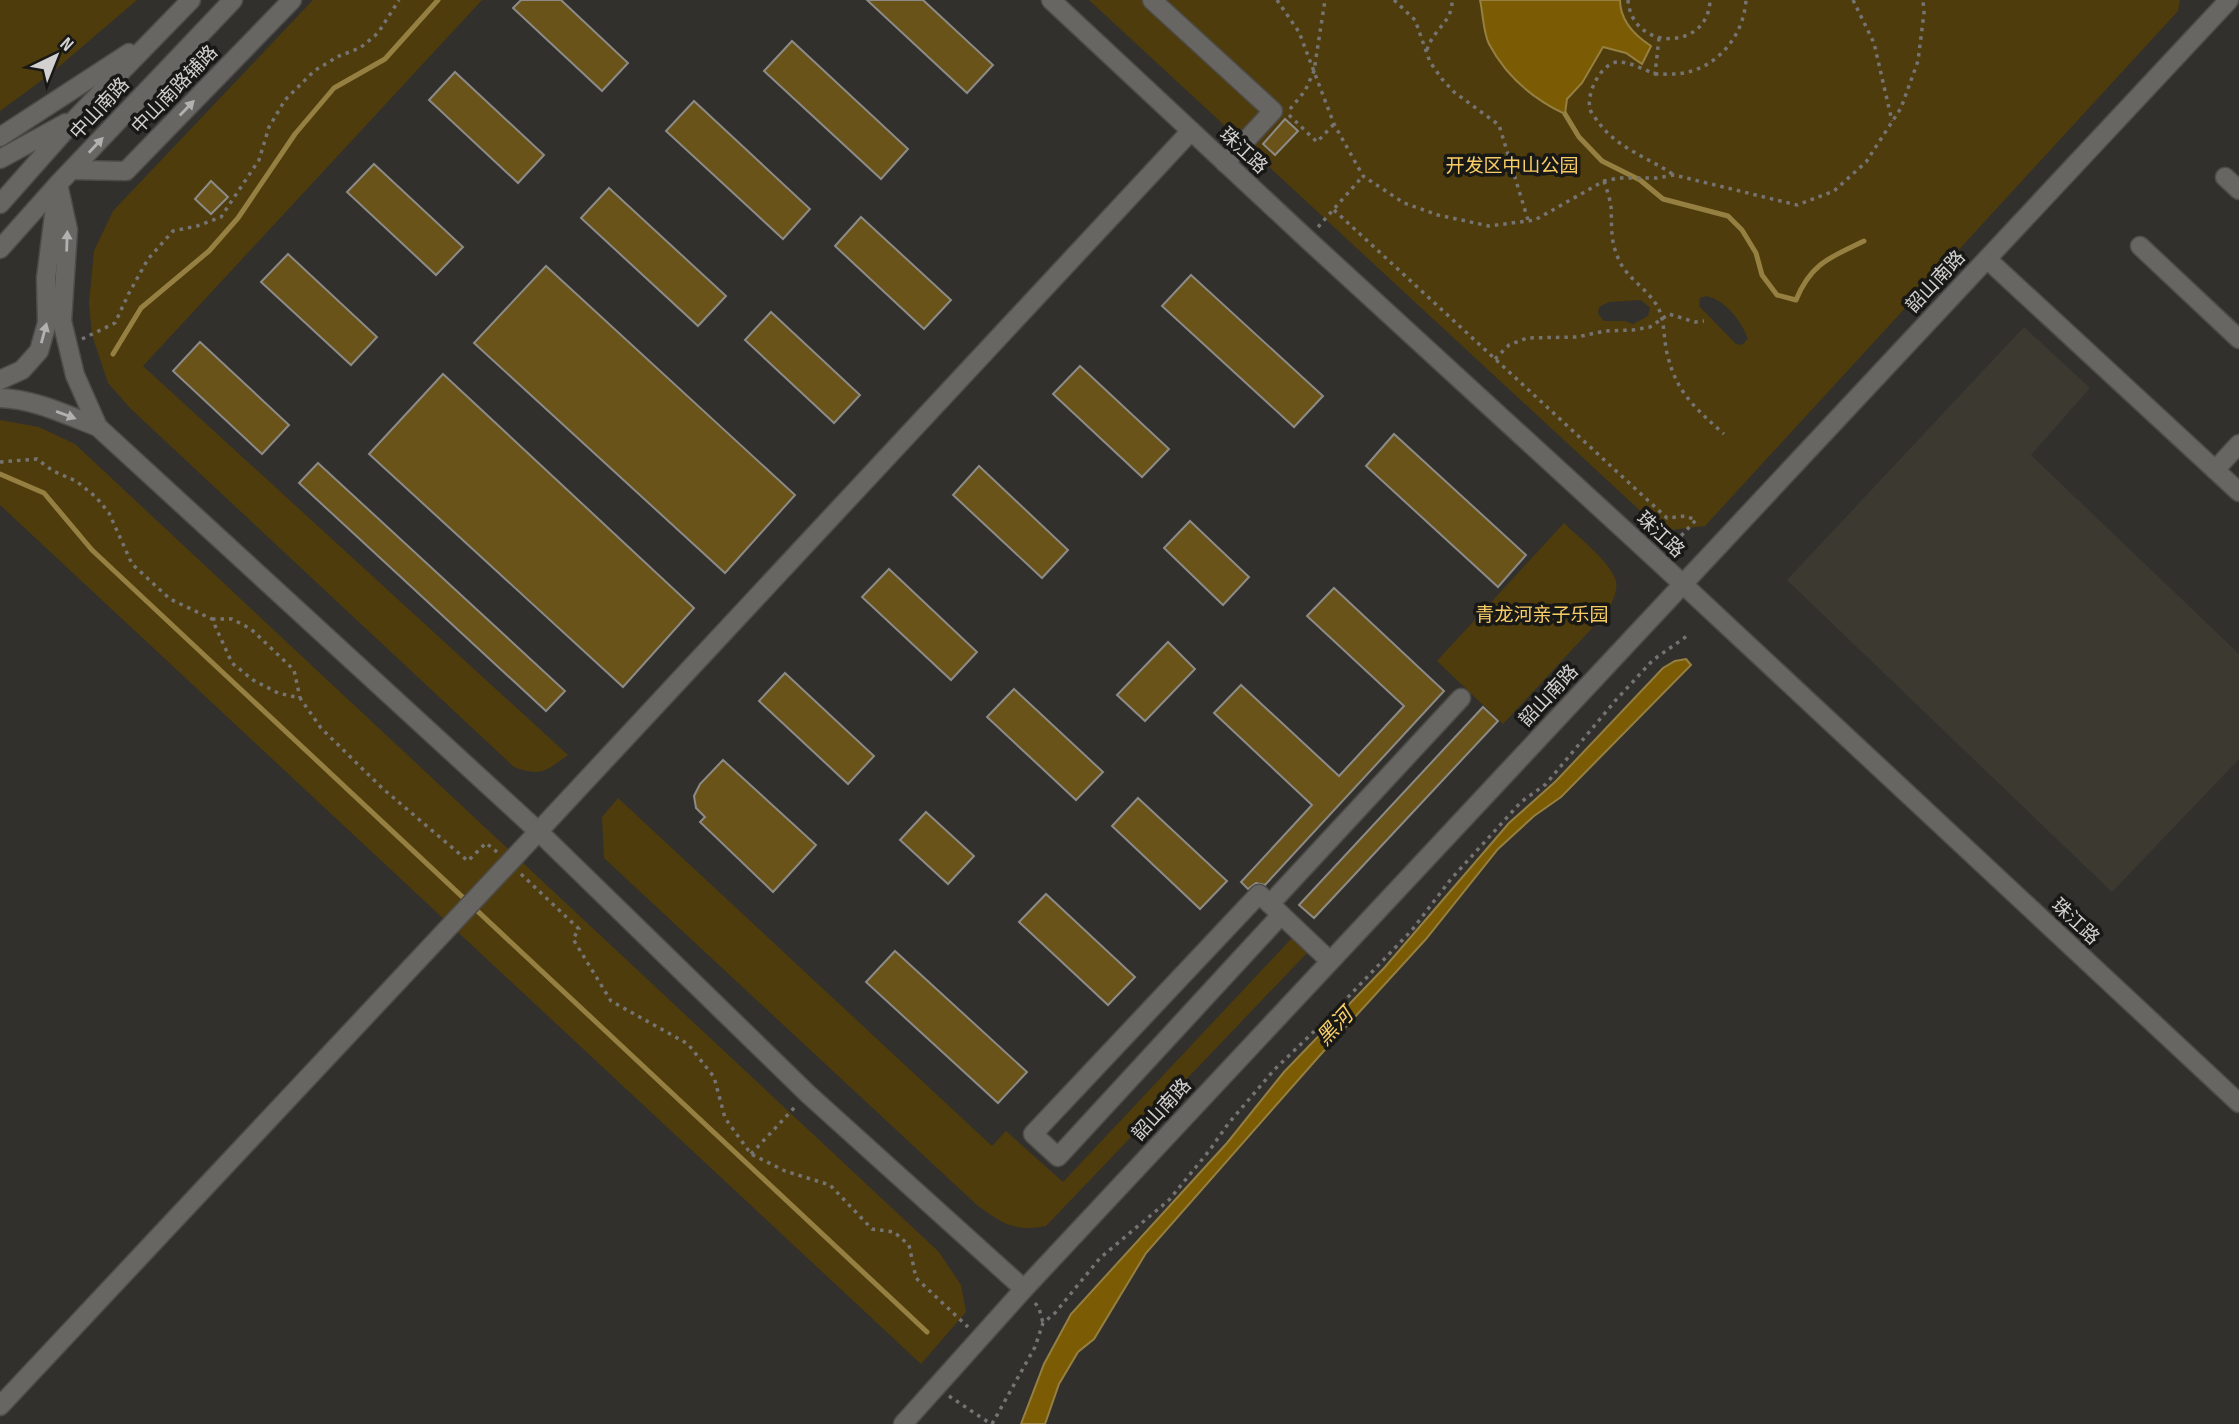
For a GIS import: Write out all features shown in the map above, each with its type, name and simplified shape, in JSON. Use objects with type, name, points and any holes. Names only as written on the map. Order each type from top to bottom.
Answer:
[{"type":"street","name":"中山南路","points":[[0,204],[78,116],[191,0]]},
{"type":"street","name":"中山南路","points":[[0,249],[233,0]]},
{"type":"street","name":"中山南路辅路","points":[[72,170],[125,171],[292,0]]},
{"type":"street","name":"珠江路","points":[[1051,0],[2239,1103]]},
{"type":"street","points":[[1152,0],[1273,111],[1225,163]]},
{"type":"street","name":"韶山南路","points":[[904,1424],[1024,1289],[2229,0]]},
{"type":"street","points":[[0,137],[158,34]]},
{"type":"street","points":[[0,159],[78,116]]},
{"type":"street","points":[[0,1406],[1191,131]]},
{"type":"street","points":[[2225,177],[2239,190]]},
{"type":"street","points":[[58,184],[68,230],[62,321],[75,375],[98,426]]},
{"type":"street","points":[[0,380],[22,370],[39,351],[47,323],[46,278],[58,184]]},
{"type":"street","points":[[2140,246],[2239,340]]},
{"type":"street","points":[[1987,259],[2239,492]]},
{"type":"street","points":[[0,398],[43,406],[98,426],[538,831],[808,1094],[1024,1289]]},
{"type":"street","points":[[2215,470],[2239,444]]},
{"type":"street","points":[[1330,961],[1275,909],[1259,894],[1033,1134],[1058,1157],[1275,909],[1461,698]]},
{"type":"path","points":[[68,346],[115,323],[148,259],[173,231],[221,217],[258,160],[269,127],[285,100],[314,71],[360,48],[378,33],[399,0]]},
{"type":"path","points":[[1277,0],[1299,32],[1334,124],[1363,176],[1404,203],[1438,215],[1489,226],[1535,220],[1604,181],[1674,175]]},
{"type":"path","points":[[1325,0],[1314,71],[1305,91],[1286,113],[1317,142],[1334,124]]},
{"type":"path","points":[[1395,0],[1415,20],[1430,62],[1442,79],[1454,92],[1499,125],[1528,221]]},
{"type":"path","points":[[1426,52],[1431,38],[1448,20],[1452,0]]},
{"type":"path","points":[[1628,0],[1632,16],[1639,26],[1648,34],[1672,40],[1697,29],[1705,19],[1710,0]]},
{"type":"path","points":[[1746,0],[1737,36],[1709,63],[1689,72],[1654,74],[1616,62],[1605,68],[1593,83],[1590,107],[1598,122],[1613,139],[1674,175],[1797,205],[1834,191],[1852,177],[1866,162],[1901,108],[1918,61],[1923,0]]},
{"type":"path","points":[[1853,0],[1874,43],[1892,122]]},
{"type":"path","points":[[1654,74],[1659,38]]},
{"type":"path","points":[[1307,239],[1363,176]]},
{"type":"path","points":[[1604,181],[1611,205],[1611,236],[1619,262],[1655,303],[1662,318],[1667,356],[1676,383],[1697,410],[1724,434]]},
{"type":"path","points":[[1334,210],[1667,518],[1685,516],[1696,520],[1679,538]]},
{"type":"path","points":[[1495,359],[1508,345],[1527,338],[1577,337],[1605,331],[1633,331],[1650,327],[1669,314],[1695,322],[1704,321]]},
{"type":"path","points":[[212,619],[232,619],[251,629],[294,670],[300,698]]},
{"type":"path","points":[[936,1387],[991,1424],[1035,1346],[1043,1323],[1055,1313],[1100,1258],[1169,1200],[1274,1070],[1412,930],[1451,879],[1521,802],[1546,784],[1653,660],[1687,636]]},
{"type":"path","points":[[751,1154],[808,1094]]},
{"type":"shaded area","points":[[2024,327],[2090,388],[2031,455],[2239,654],[2239,759],[2112,892],[1787,580]]},
{"type":"green space","points":[[0,0],[137,0],[49,75],[0,111]]},
{"type":"green space","points":[[313,0],[482,0],[143,366],[568,755],[543,771],[531,772],[514,767],[131,409],[108,383],[92,335],[89,303],[94,251],[113,211]]},
{"type":"green space","name":"开发区中山公园","points":[[1089,0],[2180,0],[2178,11],[1705,526],[1662,531]],"holes":[[[1706,296],[1720,302],[1737,319],[1748,339],[1742,345],[1736,344],[1699,306],[1700,298]],[[1641,300],[1650,308],[1648,316],[1633,324],[1625,321],[1604,321],[1598,314],[1599,307],[1609,302]]]},
{"type":"green space","points":[[0,420],[39,427],[75,444],[939,1252],[961,1285],[966,1312],[921,1364],[0,505]]},
{"type":"green space","name":"青龙河亲子乐园","points":[[1564,523],[1608,566],[1616,581],[1614,597],[1607,612],[1503,724],[1437,661]]},
{"type":"green space","points":[[618,798],[992,1146],[1006,1131],[1063,1182],[1292,938],[1307,953],[1046,1226],[1017,1227],[1002,1222],[978,1206],[604,858],[602,817]]},
{"type":"water","points":[[1480,0],[1620,0],[1622,15],[1629,27],[1651,46],[1642,64],[1626,53],[1603,47],[1582,83],[1567,99],[1565,114],[1531,94],[1496,56],[1487,39]]},
{"type":"water","name":"黑河","points":[[1686,659],[1691,665],[1561,797],[1534,816],[1498,849],[1426,939],[1146,1253],[1094,1339],[1078,1352],[1059,1384],[1045,1424],[1021,1424],[1044,1364],[1071,1314],[1227,1143],[1284,1072],[1385,967],[1509,823],[1556,781],[1663,668],[1675,661]]},
{"type":"building","points":[[521,0],[561,0],[628,63],[602,91],[513,8]]},
{"type":"building","points":[[867,0],[923,0],[993,65],[967,93]]},
{"type":"building","points":[[792,41],[908,149],[881,179],[764,71]]},
{"type":"building","points":[[455,72],[544,155],[518,183],[429,100]]},
{"type":"building","points":[[694,101],[810,209],[783,239],[666,131]]},
{"type":"building","points":[[1285,119],[1298,131],[1275,155],[1263,144]]},
{"type":"building","points":[[374,164],[463,247],[436,275],[347,192]]},
{"type":"building","points":[[211,181],[228,197],[211,214],[195,199]]},
{"type":"building","points":[[609,188],[726,296],[698,326],[581,218]]},
{"type":"building","points":[[861,217],[951,300],[924,329],[835,246]]},
{"type":"building","points":[[288,254],[377,337],[351,365],[261,282]]},
{"type":"building","points":[[546,266],[795,495],[725,573],[474,343]]},
{"type":"building","points":[[1191,275],[1323,396],[1294,427],[1162,306]]},
{"type":"building","points":[[771,312],[860,395],[834,423],[745,340]]},
{"type":"building","points":[[200,342],[289,425],[262,454],[173,371]]},
{"type":"building","points":[[1080,366],[1169,449],[1142,477],[1053,394]]},
{"type":"building","points":[[443,374],[694,608],[623,687],[369,454]]},
{"type":"building","points":[[1394,434],[1526,555],[1498,587],[1366,466]]},
{"type":"building","points":[[318,463],[565,691],[546,711],[299,483]]},
{"type":"building","points":[[979,466],[1068,550],[1042,578],[953,495]]},
{"type":"building","points":[[1190,521],[1249,577],[1223,605],[1164,548]]},
{"type":"building","points":[[889,569],[977,652],[951,680],[862,597]]},
{"type":"building","points":[[1334,588],[1444,691],[1265,885],[1256,883],[1248,889],[1241,882],[1312,805],[1214,713],[1241,685],[1339,776],[1404,706],[1307,616]]},
{"type":"building","points":[[1168,642],[1195,669],[1145,721],[1117,695]]},
{"type":"building","points":[[785,673],[874,756],[848,784],[759,701]]},
{"type":"building","points":[[1014,689],[1103,772],[1076,800],[987,717]]},
{"type":"building","points":[[1483,707],[1498,721],[1314,918],[1299,905]]},
{"type":"building","points":[[723,760],[816,845],[773,892],[700,822],[705,817],[696,808],[694,796],[700,784]]},
{"type":"building","points":[[1138,798],[1227,881],[1200,909],[1112,826]]},
{"type":"building","points":[[926,812],[974,856],[948,884],[900,840]]},
{"type":"building","points":[[1046,894],[1135,977],[1108,1005],[1019,922]]},
{"type":"building","points":[[895,951],[1027,1072],[998,1103],[866,982]]},
{"type":"waterway","points":[[113,354],[141,308],[209,251],[238,218],[295,134],[334,88],[385,59],[438,0]]},
{"type":"waterway","points":[[1565,114],[1579,137],[1602,161],[1640,180],[1663,199],[1728,216],[1742,230],[1756,253],[1762,275],[1777,295],[1796,300],[1815,269],[1864,241]]},
{"type":"waterway","points":[[0,474],[44,493],[92,550],[927,1332]]}]
